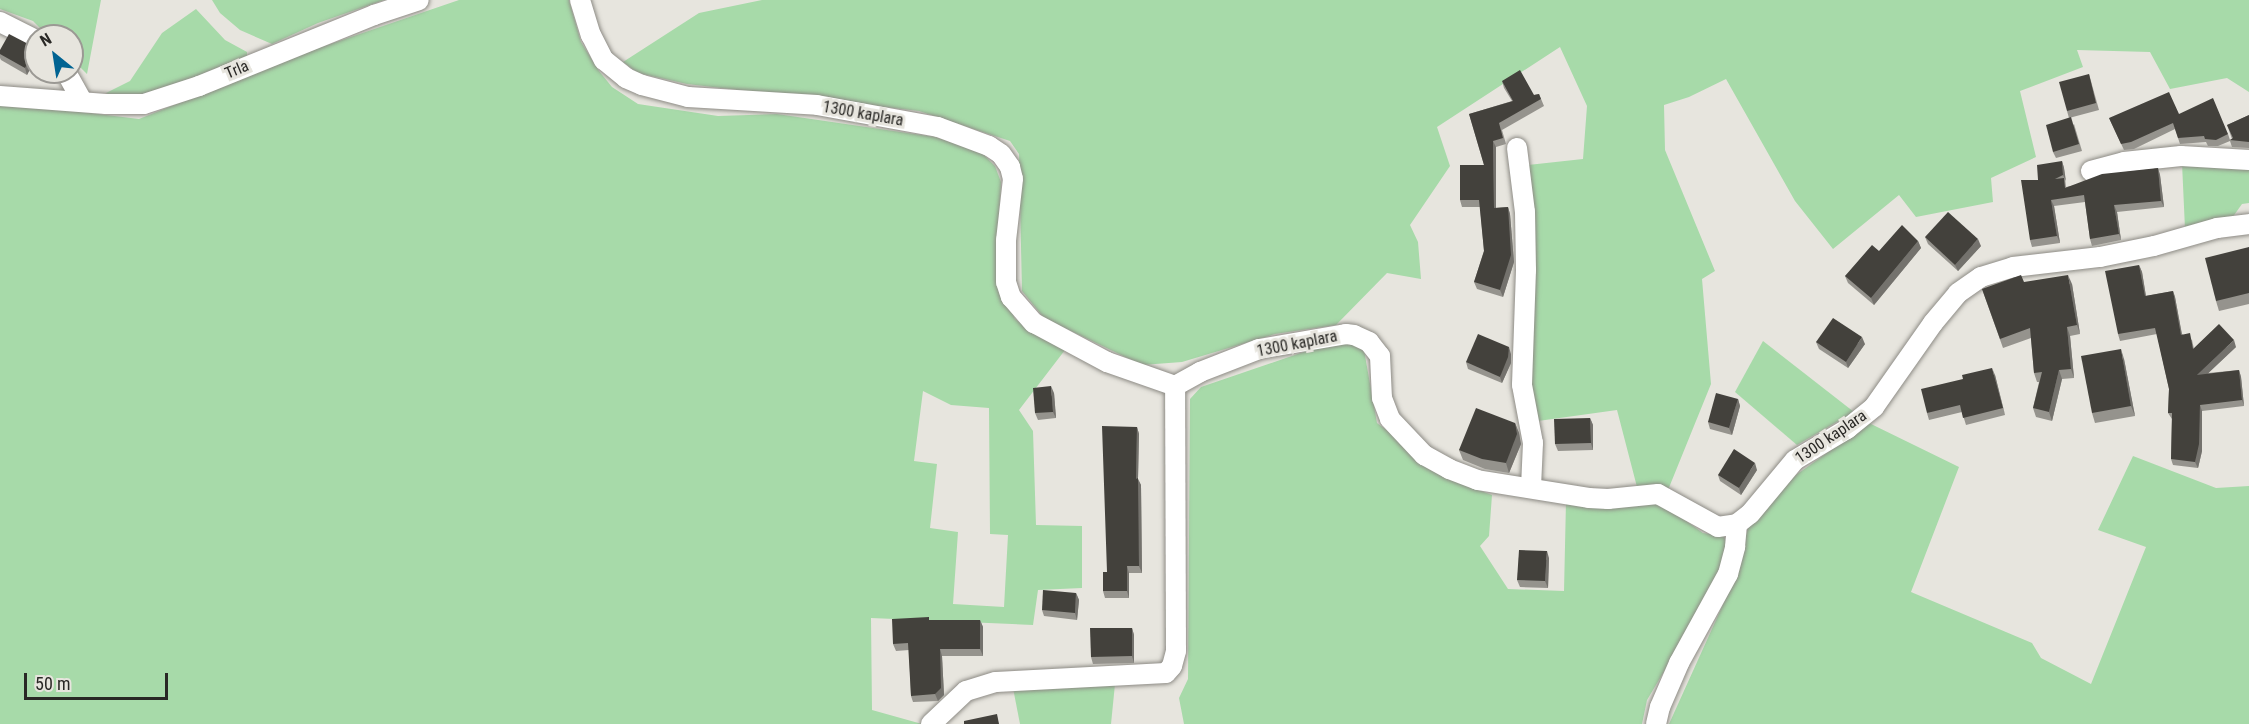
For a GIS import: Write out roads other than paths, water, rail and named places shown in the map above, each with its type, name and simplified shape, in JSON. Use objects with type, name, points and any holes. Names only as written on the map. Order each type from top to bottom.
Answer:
[{"type":"street","name":"Trla","points":[[0,96],[106,104],[144,104],[198,86],[374,15],[419,0]]},
{"type":"street","name":"1300 kaplara","points":[[580,0],[591,35],[604,60],[626,78],[642,85],[688,97],[817,105],[938,127],[989,146],[1001,154],[1010,167],[1013,179],[1006,240],[1006,282],[1011,297],[1034,323],[1061,340],[1107,362],[1175,386],[1200,372],[1259,349],[1346,334],[1354,335],[1376,347],[1382,366],[1382,398],[1385,409],[1390,419],[1424,455],[1477,480],[1608,499],[1658,494],[1718,527],[1737,524],[1750,513],[1795,460],[1847,429],[1874,407],[1933,323],[1958,293],[1981,277],[2013,267],[2100,257],[2154,246],[2217,228],[2249,224]]},
{"type":"street","points":[[0,22],[24,34]]},
{"type":"street","points":[[73,84],[82,101]]},
{"type":"street","points":[[1517,148],[1525,212],[1526,270],[1522,385],[1533,443],[1531,487]]},
{"type":"street","points":[[2091,171],[2124,162],[2181,156],[2249,160]]},
{"type":"street","points":[[931,724],[966,691],[996,682],[1166,673],[1172,666],[1176,651],[1175,386]]},
{"type":"street","points":[[1656,724],[1660,707],[1679,663],[1728,574],[1735,547],[1737,524]]}]
